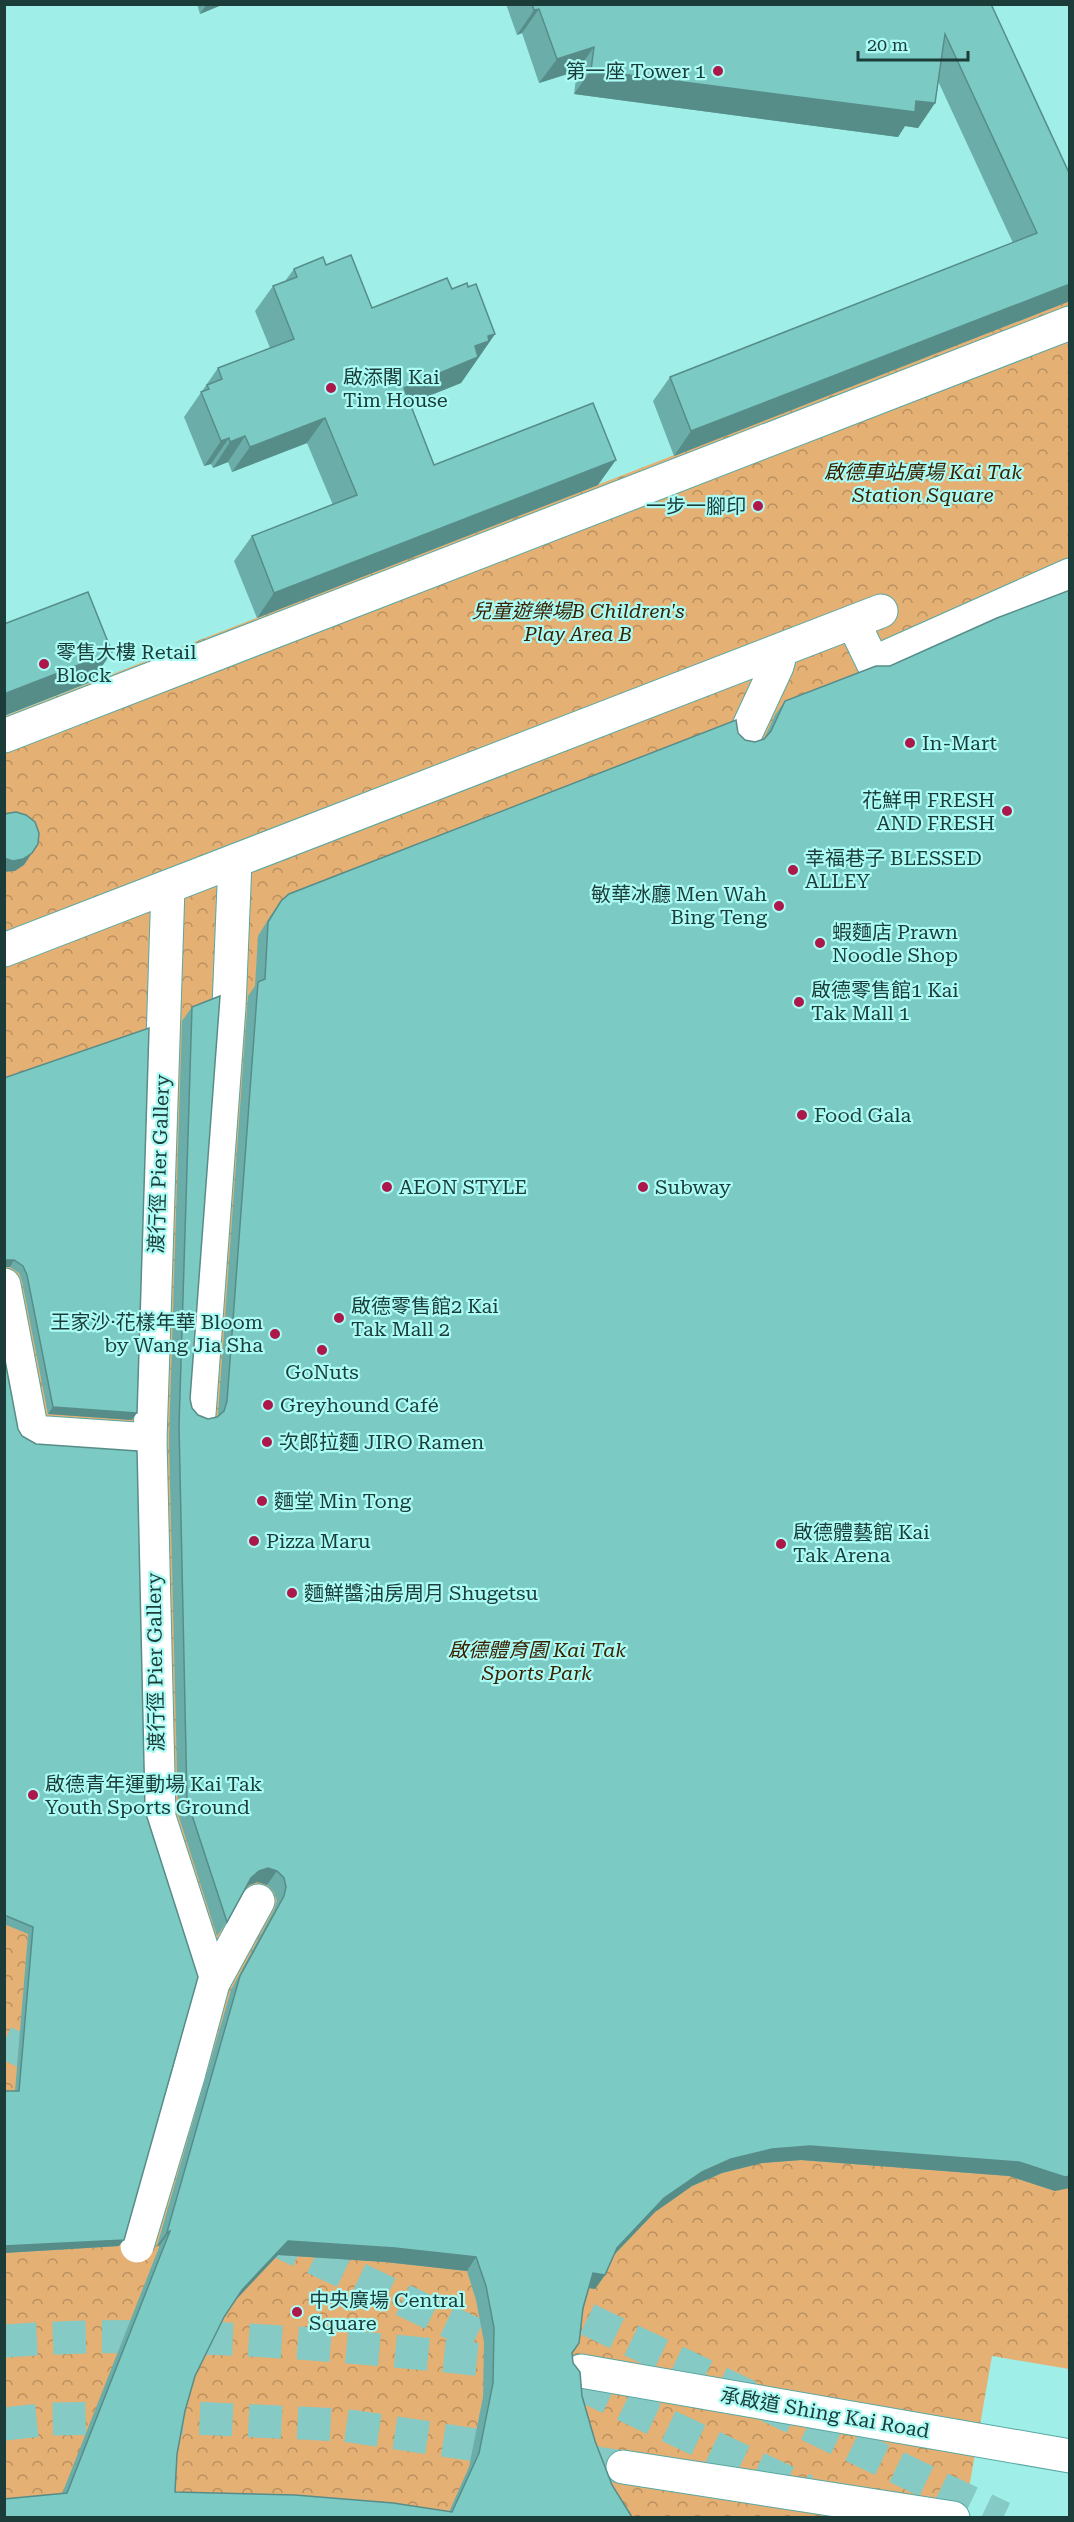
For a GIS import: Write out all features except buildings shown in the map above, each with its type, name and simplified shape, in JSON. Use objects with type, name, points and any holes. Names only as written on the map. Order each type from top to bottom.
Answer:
[{"type":"street","points":[[4,736],[1070,323]]},
{"type":"street","points":[[4,950],[867,616],[873,663],[1070,575]]},
{"type":"street","points":[[744,737],[777,666],[781,651]]},
{"type":"street","points":[[199,1414],[229,1007],[235,861]]},
{"type":"street","name":"渡行徑 Pier Gallery","points":[[168,887],[150,1440],[159,1817],[213,1983]]},
{"type":"street","points":[[4,1285],[32,1432],[150,1440]]},
{"type":"street","points":[[136,2246],[188,2076],[213,1983],[258,1901]]},
{"type":"street","name":"承啟道 Shing Kai Road","points":[[581,2371],[1070,2456]]},
{"type":"street","points":[[623,2467],[953,2517]]},
{"type":"green space","name":"啟德體育園 Kai Tak Sports Park","points":[[1069,301],[1069,2369],[992,2356],[964,2517],[5,2518],[5,716]]},
{"type":"green space","points":[[1069,1992],[1069,2265],[1055,2191]]},
{"type":"tunnel","points":[[4,2042],[60,2069]]},
{"type":"tunnel","points":[[270,2237],[806,2491]]},
{"type":"tunnel","points":[[543,2298],[1003,2518]]},
{"type":"tunnel","points":[[4,2341],[70,2338],[202,2338],[398,2351],[529,2365]]},
{"type":"tunnel","points":[[4,2424],[51,2419],[171,2417],[343,2425],[623,2467]]},
{"type":"place","name":"第一座 Tower 1","points":[[718,71]]},
{"type":"place","name":"啟添閣 Kai Tim House","points":[[331,388]]},
{"type":"place","name":"一步一腳印","points":[[758,506]]},
{"type":"place","name":"零售大樓 Retail Block","points":[[44,664]]},
{"type":"place","name":"In-Mart","points":[[910,743]]},
{"type":"place","name":"花鮮甲 FRESH AND FRESH","points":[[1007,811]]},
{"type":"place","name":"幸福巷子 BLESSED ALLEY","points":[[793,870]]},
{"type":"place","name":"敏華冰廳 Men Wah Bing Teng","points":[[779,906]]},
{"type":"place","name":"蝦麵店 Prawn Noodle Shop","points":[[820,943]]},
{"type":"place","name":"啟德零售館1 Kai Tak Mall 1","points":[[799,1002]]},
{"type":"place","name":"Food Gala","points":[[802,1115]]},
{"type":"place","name":"AEON STYLE","points":[[387,1187]]},
{"type":"place","name":"Subway","points":[[643,1187]]},
{"type":"place","name":"啟德零售館2 Kai Tak Mall 2","points":[[339,1318]]},
{"type":"place","name":"王家沙·花樣年華 Bloom by Wang Jia Sha","points":[[275,1334]]},
{"type":"place","name":"GoNuts","points":[[322,1350]]},
{"type":"place","name":"Greyhound Café","points":[[268,1405]]},
{"type":"place","name":"次郎拉麵 JIRO Ramen","points":[[267,1442]]},
{"type":"place","name":"麵堂 Min Tong","points":[[262,1501]]},
{"type":"place","name":"Pizza Maru","points":[[254,1541]]},
{"type":"place","name":"啟德體藝館 Kai Tak Arena","points":[[781,1544]]},
{"type":"place","name":"麵鮮醬油房周月 Shugetsu","points":[[292,1593]]},
{"type":"place","name":"啟德青年運動場 Kai Tak Youth Sports Ground","points":[[33,1795]]},
{"type":"place","name":"中央廣場 Central Square","points":[[297,2312]]},
{"type":"park label","name":"啟德車站廣場 Kai Tak Station Square","points":[[923,484]]},
{"type":"park label","name":"兒童遊樂場B Children's Play Area B","points":[[578,622]]}]
